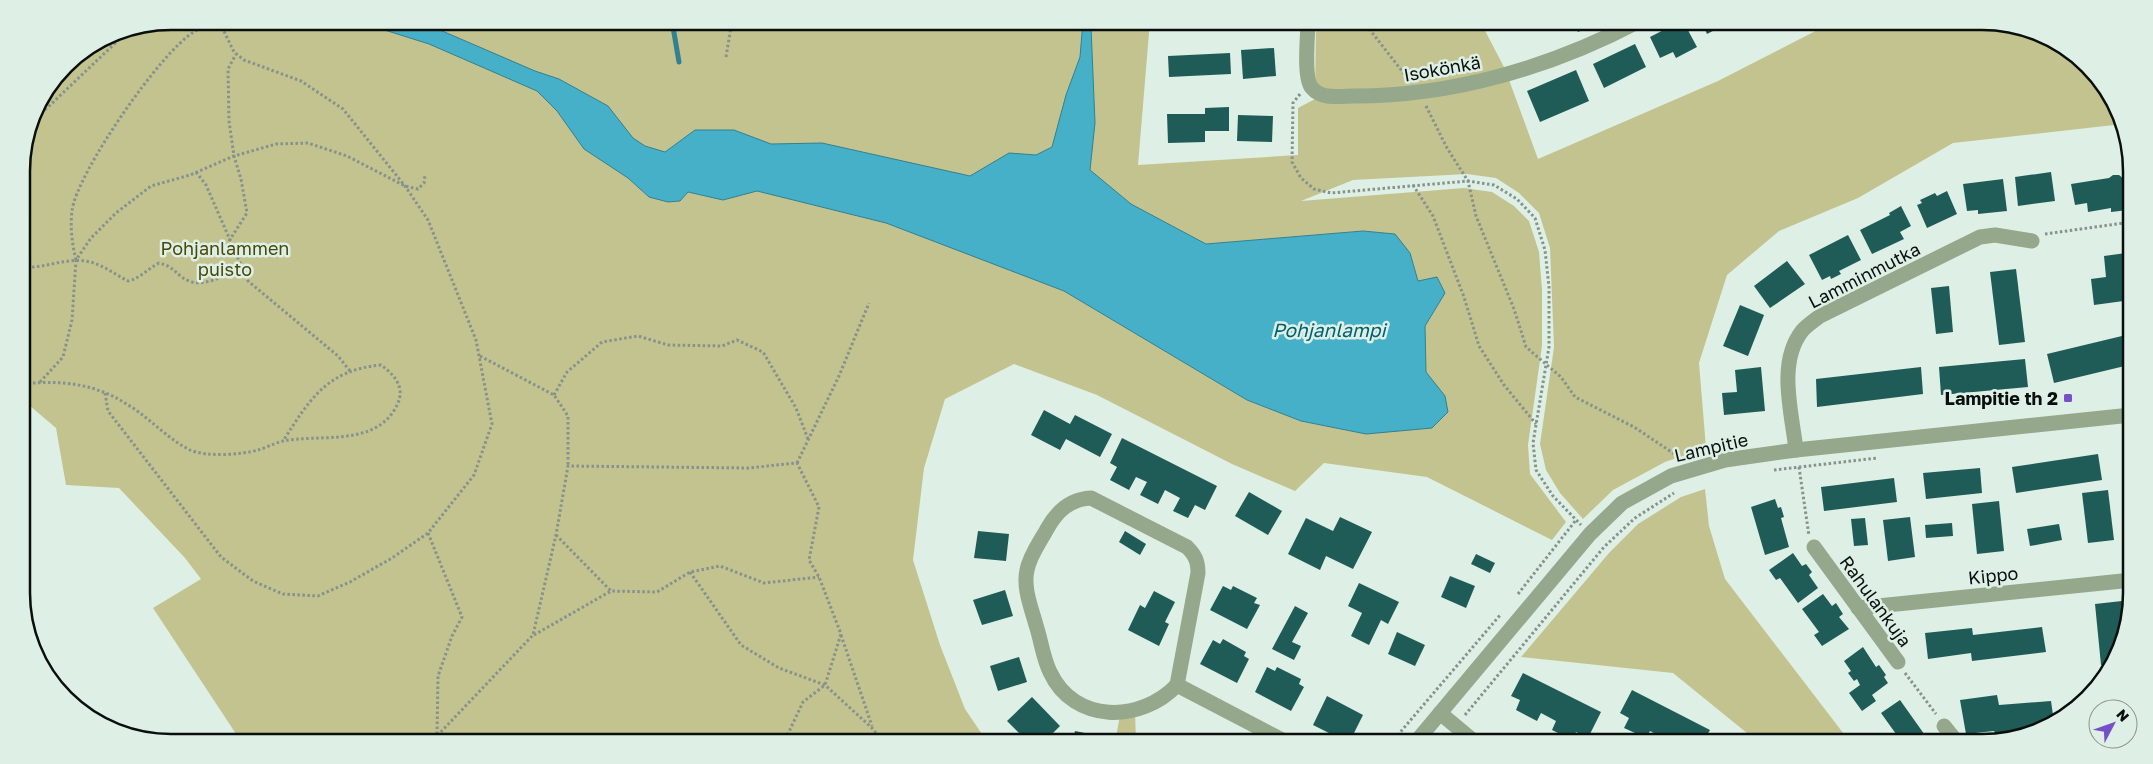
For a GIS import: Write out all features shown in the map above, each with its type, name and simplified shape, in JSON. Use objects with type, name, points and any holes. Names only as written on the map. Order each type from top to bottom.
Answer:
[{"type":"street","points":[[1308,30],[1307,79],[1311,88]]},
{"type":"street","name":"Isokönkä","points":[[1311,88],[1322,96],[1391,96],[1482,81],[1561,57],[1620,30]]},
{"type":"street","name":"Lamminmutka","points":[[1796,450],[1788,368],[1793,348],[1802,330],[1820,316],[1980,237],[1995,235],[2032,241]]},
{"type":"street","name":"Lampitie","points":[[1422,734],[1590,534],[1622,503],[1671,476],[1725,460],[1796,450],[2123,416]]},
{"type":"street","points":[[1091,498],[1187,547],[1194,554],[1198,573],[1177,685],[1166,697],[1128,712],[1112,714],[1079,705],[1068,698],[1050,672],[1025,583],[1030,558],[1052,521],[1071,502],[1091,498]]},
{"type":"street","name":"Rahulankuja","points":[[1814,547],[1898,662]]},
{"type":"street","name":"Kippo","points":[[1858,608],[2123,581]]},
{"type":"street","points":[[1177,685],[1272,734]]},
{"type":"street","points":[[1440,713],[1466,734]]},
{"type":"street","points":[[1944,726],[1950,734]]},
{"type":"path","points":[[40,382],[63,357],[72,320],[76,260],[71,238],[72,209],[82,182],[108,135],[169,54],[198,30]]},
{"type":"path","points":[[105,393],[108,411],[163,479],[199,530],[221,557],[253,581],[283,594],[318,596],[350,582],[392,558],[428,533],[474,474],[492,424],[476,340],[428,220],[405,186],[344,109],[300,81],[244,60],[236,54],[226,40],[222,30]]},
{"type":"path","points":[[726,57],[730,30]]},
{"type":"path","points":[[1370,30],[1418,91],[1447,148],[1468,180],[1476,216],[1514,309],[1526,347],[1546,366],[1562,377],[1575,396],[1634,427],[1670,449],[1694,468]]},
{"type":"path","points":[[45,110],[118,41]]},
{"type":"path","points":[[229,241],[247,213],[241,179],[234,156],[229,121],[228,69],[236,54]]},
{"type":"path","points":[[1311,88],[1296,97],[1293,104],[1292,162],[1301,178],[1314,189],[1331,193],[1468,180],[1494,185],[1517,198],[1534,218],[1545,250],[1549,287],[1549,347],[1533,443],[1536,470],[1553,496],[1604,547]]},
{"type":"path","points":[[76,260],[91,238],[116,213],[151,186],[196,172],[234,156],[276,144],[308,144],[347,156],[405,186],[418,189],[424,183],[424,175]]},
{"type":"path","points":[[196,172],[206,185],[248,281],[338,356],[350,371]]},
{"type":"path","points":[[1413,185],[1433,216],[1464,297],[1479,346],[1504,385],[1536,425]]},
{"type":"path","points":[[2032,241],[2049,232],[2123,223]]},
{"type":"path","points":[[30,268],[76,260],[102,266],[128,281],[139,278],[147,269],[159,263],[171,266],[189,281],[202,282],[243,267]]},
{"type":"path","points":[[796,463],[838,376],[869,303]]},
{"type":"path","points":[[554,395],[568,372],[602,342],[638,336],[668,345],[722,346],[737,340],[763,352],[796,408],[808,440]]},
{"type":"path","points":[[479,355],[554,395],[568,416],[568,466],[556,535],[533,636]]},
{"type":"path","points":[[30,383],[53,381],[90,386],[126,403],[191,450],[224,455],[257,451],[283,441],[364,432],[387,422],[398,405],[401,389],[394,375],[381,365],[359,367],[324,386],[308,402],[283,441]]},
{"type":"path","points":[[1772,470],[1886,458]]},
{"type":"path","points":[[568,466],[748,468],[796,463]]},
{"type":"path","points":[[796,463],[819,507],[809,560],[819,577],[841,634],[872,728]]},
{"type":"path","points":[[1799,467],[1808,534],[1814,547]]},
{"type":"path","points":[[1448,734],[1604,547],[1635,518],[1679,490]]},
{"type":"path","points":[[1516,597],[1576,520]]},
{"type":"path","points":[[428,533],[462,617],[452,636],[438,676],[437,734]]},
{"type":"path","points":[[556,535],[611,590]]},
{"type":"path","points":[[439,734],[533,636],[611,590],[657,592],[690,572],[720,566],[764,584],[819,577]]},
{"type":"path","points":[[690,572],[741,645],[779,668],[826,685],[877,734]]},
{"type":"path","points":[[1398,734],[1503,612]]},
{"type":"path","points":[[788,734],[802,702],[826,685],[841,634]]},
{"type":"path","name":"Rahulankuja","points":[[1898,662],[1944,726]]},
{"type":"green space","name":"Pohjanlammen puisto","points":[[1082,30],[1081,43],[1089,30],[1149,30],[1138,165],[1298,155],[1298,108],[1315,99],[1316,30],[1485,30],[1505,69],[1538,159],[1718,81],[1817,30],[1982,30],[2001,31],[2027,37],[2068,59],[2094,85],[2104,100],[2115,125],[1953,143],[1858,198],[1779,231],[1727,275],[1699,363],[1706,448],[1665,462],[1613,490],[1583,519],[1560,493],[1546,470],[1540,444],[1554,347],[1550,248],[1539,213],[1519,193],[1496,178],[1467,174],[1353,180],[1301,201],[1464,188],[1492,192],[1514,206],[1529,221],[1539,252],[1542,289],[1542,346],[1528,445],[1530,474],[1566,522],[1552,540],[1427,477],[1324,463],[1295,491],[1232,464],[1097,395],[1014,364],[945,399],[924,468],[913,560],[940,645],[965,709],[982,734],[236,734],[153,608],[201,579],[185,558],[119,488],[66,485],[56,428],[30,406],[30,162],[35,134],[41,117],[54,93],[78,65],[100,49],[117,41],[152,31]],"holes":[[[695,130],[734,130],[799,156],[723,200],[688,192],[680,201],[649,197],[629,179],[631,168],[665,152]],[[1099,178],[1131,204],[1206,244],[1363,231],[1395,234],[1366,434],[1301,421],[1247,400],[1066,292]]]},
{"type":"green space","points":[[1705,489],[1709,526],[1725,579],[1844,734],[1748,734],[1673,673],[1521,657],[1609,553],[1638,524],[1681,497]]},
{"type":"green space","points":[[1135,711],[1136,734],[1117,734],[1120,715]]},
{"type":"water","name":"Pohjanlampi","points":[[385,30],[440,30],[535,71],[559,79],[608,106],[633,138],[645,146],[665,152],[695,130],[734,130],[771,144],[822,143],[970,176],[1009,153],[1036,155],[1052,147],[1066,95],[1080,57],[1082,30],[1091,30],[1095,123],[1090,170],[1131,204],[1206,244],[1363,231],[1395,234],[1410,253],[1418,281],[1437,277],[1445,293],[1425,326],[1426,372],[1445,396],[1448,412],[1432,428],[1366,434],[1301,421],[1247,400],[1064,291],[886,223],[757,191],[723,200],[688,192],[680,201],[668,202],[649,197],[628,178],[584,149],[557,111],[537,91],[429,44]]},
{"type":"building","points":[[1664,30],[1688,30],[1697,47],[1676,58],[1673,52],[1660,58],[1650,37]]},
{"type":"building","points":[[1705,30],[1715,30],[1707,34]]},
{"type":"building","points":[[1635,44],[1646,67],[1604,88],[1593,64]]},
{"type":"building","points":[[1274,48],[1276,76],[1243,79],[1241,50]]},
{"type":"building","points":[[1230,53],[1231,74],[1169,77],[1168,56]]},
{"type":"building","points":[[1576,70],[1589,101],[1540,122],[1527,91]]},
{"type":"building","points":[[1229,107],[1229,131],[1205,131],[1205,142],[1168,143],[1167,114],[1205,114],[1205,108]]},
{"type":"building","points":[[1238,115],[1273,116],[1272,142],[1237,141]]},
{"type":"building","points":[[2051,172],[2055,201],[2018,206],[2015,177]]},
{"type":"building","points":[[2113,175],[2119,175],[2123,178],[2123,211],[2111,212],[2111,208],[2088,212],[2087,203],[2075,205],[2071,184],[2109,178]]},
{"type":"building","points":[[2003,179],[2007,211],[1978,214],[1978,210],[1967,211],[1963,184]]},
{"type":"building","points":[[1947,191],[1957,214],[1927,228],[1917,205],[1922,203],[1920,200],[1935,193],[1937,196]]},
{"type":"building","points":[[1901,206],[1911,226],[1900,232],[1904,239],[1872,254],[1860,230],[1890,215],[1889,213]]},
{"type":"building","points":[[1848,235],[1861,260],[1839,271],[1841,274],[1831,279],[1830,276],[1822,280],[1809,255]]},
{"type":"building","points":[[2123,253],[2123,301],[2094,305],[2091,279],[2106,277],[2104,256]]},
{"type":"building","points":[[1787,261],[1805,284],[1770,308],[1754,286]]},
{"type":"building","points":[[2016,269],[2025,342],[1999,345],[1990,272]]},
{"type":"building","points":[[1949,286],[1953,332],[1936,334],[1931,288]]},
{"type":"building","points":[[1740,305],[1764,315],[1748,356],[1723,346]]},
{"type":"building","points":[[2122,336],[2123,340],[2123,366],[2054,383],[2047,354]]},
{"type":"building","points":[[2025,359],[2028,387],[1941,395],[1939,367]]},
{"type":"building","points":[[1761,367],[1765,411],[1724,415],[1722,393],[1737,392],[1735,370]]},
{"type":"building","points":[[1921,367],[1923,394],[1817,407],[1816,379]]},
{"type":"building","points":[[1044,410],[1070,424],[1075,415],[1112,434],[1100,457],[1066,439],[1060,450],[1031,435]]},
{"type":"building","points":[[1122,438],[1217,486],[1205,510],[1195,505],[1188,518],[1173,511],[1180,498],[1165,490],[1158,504],[1140,495],[1147,482],[1136,477],[1129,490],[1110,480],[1117,467],[1110,463]]},
{"type":"building","points":[[2098,454],[2102,480],[2016,493],[2012,467]]},
{"type":"building","points":[[1980,468],[1982,493],[1926,499],[1923,473]]},
{"type":"building","points":[[1894,478],[1897,502],[1824,511],[1821,487]]},
{"type":"building","points":[[2108,490],[2114,540],[2088,543],[2082,493]]},
{"type":"building","points":[[1249,492],[1282,511],[1268,535],[1235,516]]},
{"type":"building","points":[[1775,499],[1778,508],[1781,507],[1784,517],[1781,518],[1789,547],[1765,555],[1751,507]]},
{"type":"building","points":[[1999,501],[2004,551],[1977,554],[1972,504]]},
{"type":"building","points":[[1340,517],[1372,532],[1353,569],[1326,556],[1320,570],[1288,554],[1306,518],[1333,531]]},
{"type":"building","points":[[1910,517],[1915,557],[1888,561],[1883,520]]},
{"type":"building","points":[[1865,518],[1868,545],[1854,546],[1851,519]]},
{"type":"building","points":[[1952,523],[1953,536],[1926,538],[1925,525]]},
{"type":"building","points":[[2059,524],[2062,540],[2030,546],[2027,529]]},
{"type":"building","points":[[978,531],[1009,534],[1006,561],[974,558]]},
{"type":"building","points":[[1125,531],[1146,544],[1140,555],[1119,542]]},
{"type":"building","points":[[1793,553],[1802,566],[1806,564],[1812,572],[1809,575],[1818,588],[1798,603],[1780,578],[1776,580],[1769,570]]},
{"type":"building","points":[[1476,554],[1495,563],[1490,573],[1471,564]]},
{"type":"building","points":[[1450,576],[1475,586],[1466,608],[1441,597]]},
{"type":"building","points":[[1359,583],[1399,602],[1388,624],[1381,620],[1369,645],[1351,636],[1362,613],[1348,606]]},
{"type":"building","points":[[1223,586],[1231,590],[1233,586],[1257,598],[1254,603],[1260,605],[1247,629],[1210,610]]},
{"type":"building","points":[[1005,590],[1013,616],[982,625],[973,600]]},
{"type":"building","points":[[1154,591],[1175,602],[1165,622],[1169,624],[1159,646],[1128,630],[1140,605],[1145,608]]},
{"type":"building","points":[[1823,594],[1832,606],[1836,603],[1843,614],[1839,617],[1849,629],[1822,646],[1814,635],[1819,632],[1802,609]]},
{"type":"building","points":[[2122,601],[2116,638],[2102,665],[2101,665],[2095,604]]},
{"type":"building","points":[[1295,606],[1308,613],[1292,642],[1301,646],[1294,660],[1272,649]]},
{"type":"building","points":[[2042,627],[2046,652],[1972,661],[1971,653],[1928,659],[1925,633],[1972,628],[1973,635]]},
{"type":"building","points":[[1397,632],[1425,645],[1415,666],[1388,654]]},
{"type":"building","points":[[1223,639],[1246,652],[1244,656],[1249,659],[1237,683],[1200,664],[1213,640],[1220,644]]},
{"type":"building","points":[[1863,647],[1876,667],[1879,665],[1886,675],[1884,677],[1888,683],[1872,695],[1876,701],[1862,711],[1849,693],[1860,685],[1857,679],[1854,681],[1848,673],[1851,671],[1844,661]]},
{"type":"building","points":[[1019,657],[1027,682],[998,691],[990,666]]},
{"type":"building","points":[[1267,667],[1275,671],[1277,667],[1301,679],[1299,684],[1304,687],[1291,711],[1255,692]]},
{"type":"building","points":[[1523,673],[1601,712],[1590,734],[1576,732],[1575,734],[1560,734],[1552,730],[1556,721],[1541,713],[1537,721],[1516,710],[1520,700],[1511,696]]},
{"type":"building","points":[[1632,690],[1710,730],[1708,734],[1656,734],[1650,731],[1648,734],[1637,734],[1624,728],[1629,718],[1620,713]]},
{"type":"building","points":[[1997,695],[1999,705],[2051,701],[2053,715],[2027,727],[2010,731],[1966,734],[1960,700]]},
{"type":"building","points":[[1327,696],[1363,715],[1354,734],[1331,734],[1313,725]]},
{"type":"building","points":[[1032,697],[1060,726],[1052,734],[1020,734],[1007,721]]},
{"type":"building","points":[[1900,700],[1924,734],[1896,734],[1881,713]]},
{"type":"building","points":[[1075,731],[1090,734],[1074,734]]},
{"type":"waterway","points":[[674,30],[679,62]]},
{"type":"place","name":"Lampitie th 2","points":[[2068,398]]}]
